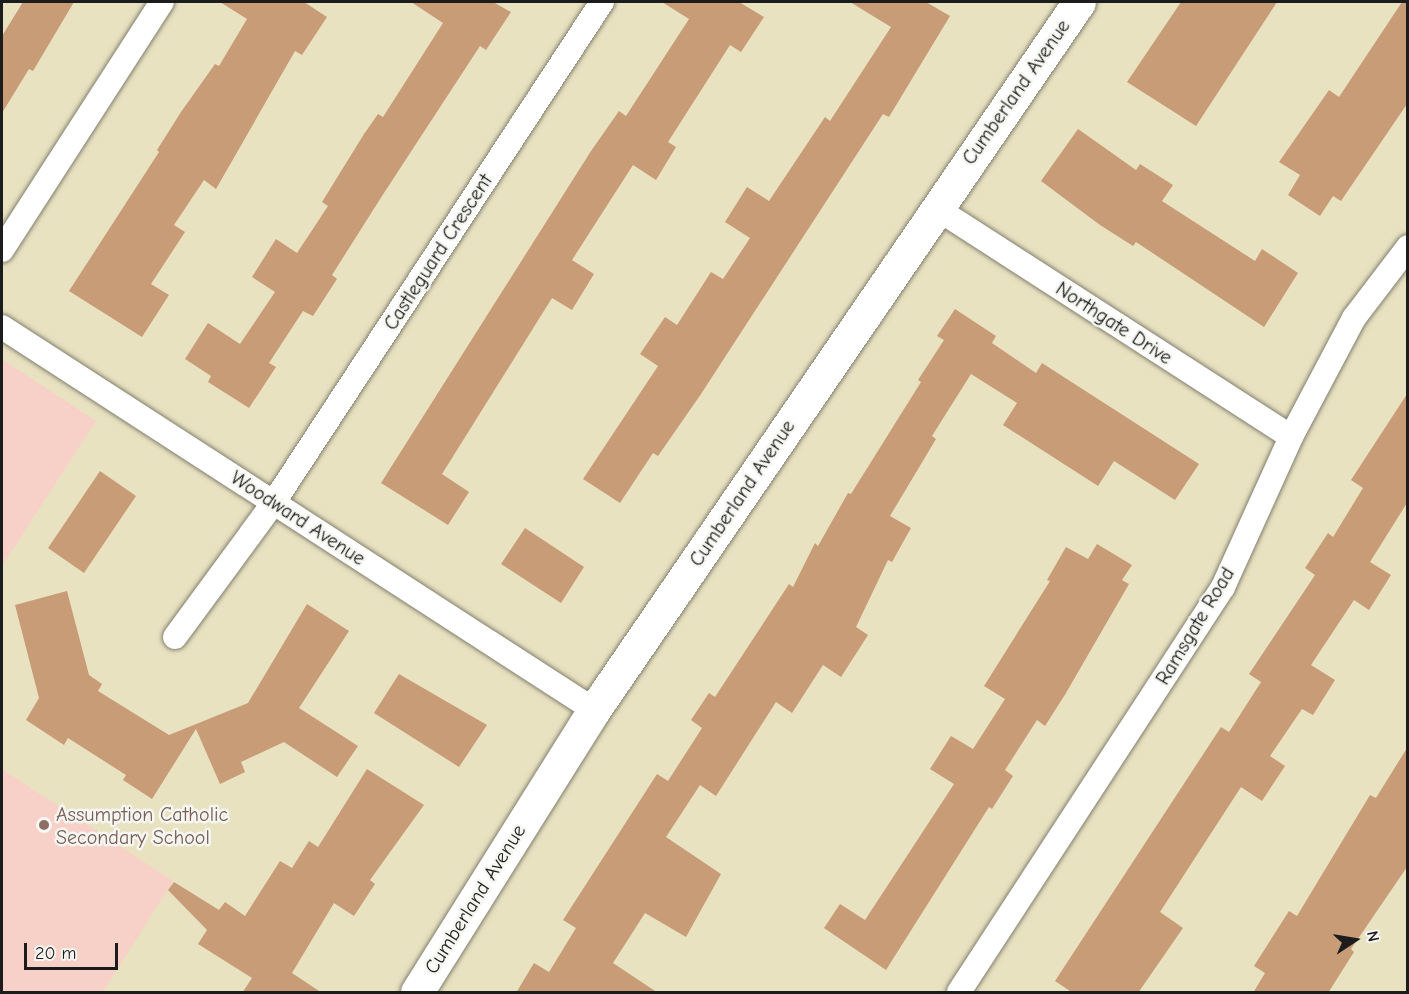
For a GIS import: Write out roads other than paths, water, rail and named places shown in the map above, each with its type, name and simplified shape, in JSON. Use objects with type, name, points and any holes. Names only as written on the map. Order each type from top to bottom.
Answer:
[{"type":"street","points":[[2,250],[162,2]]},
{"type":"street","name":"Castleguard Crescent","points":[[175,637],[274,502],[602,2]]},
{"type":"street","name":"Cumberland Avenue","points":[[417,993],[594,710],[1079,2]]},
{"type":"street","name":"Northgate Drive","points":[[936,208],[1291,437]]},
{"type":"street","name":"Ramsgate Road","points":[[959,993],[1223,587],[1291,437],[1354,318],[1407,247]]},
{"type":"street","name":"Woodward Avenue","points":[[2,327],[594,710]]},
{"type":"place","name":"Assumption Catholic Secondary School","points":[[44,825]]}]
